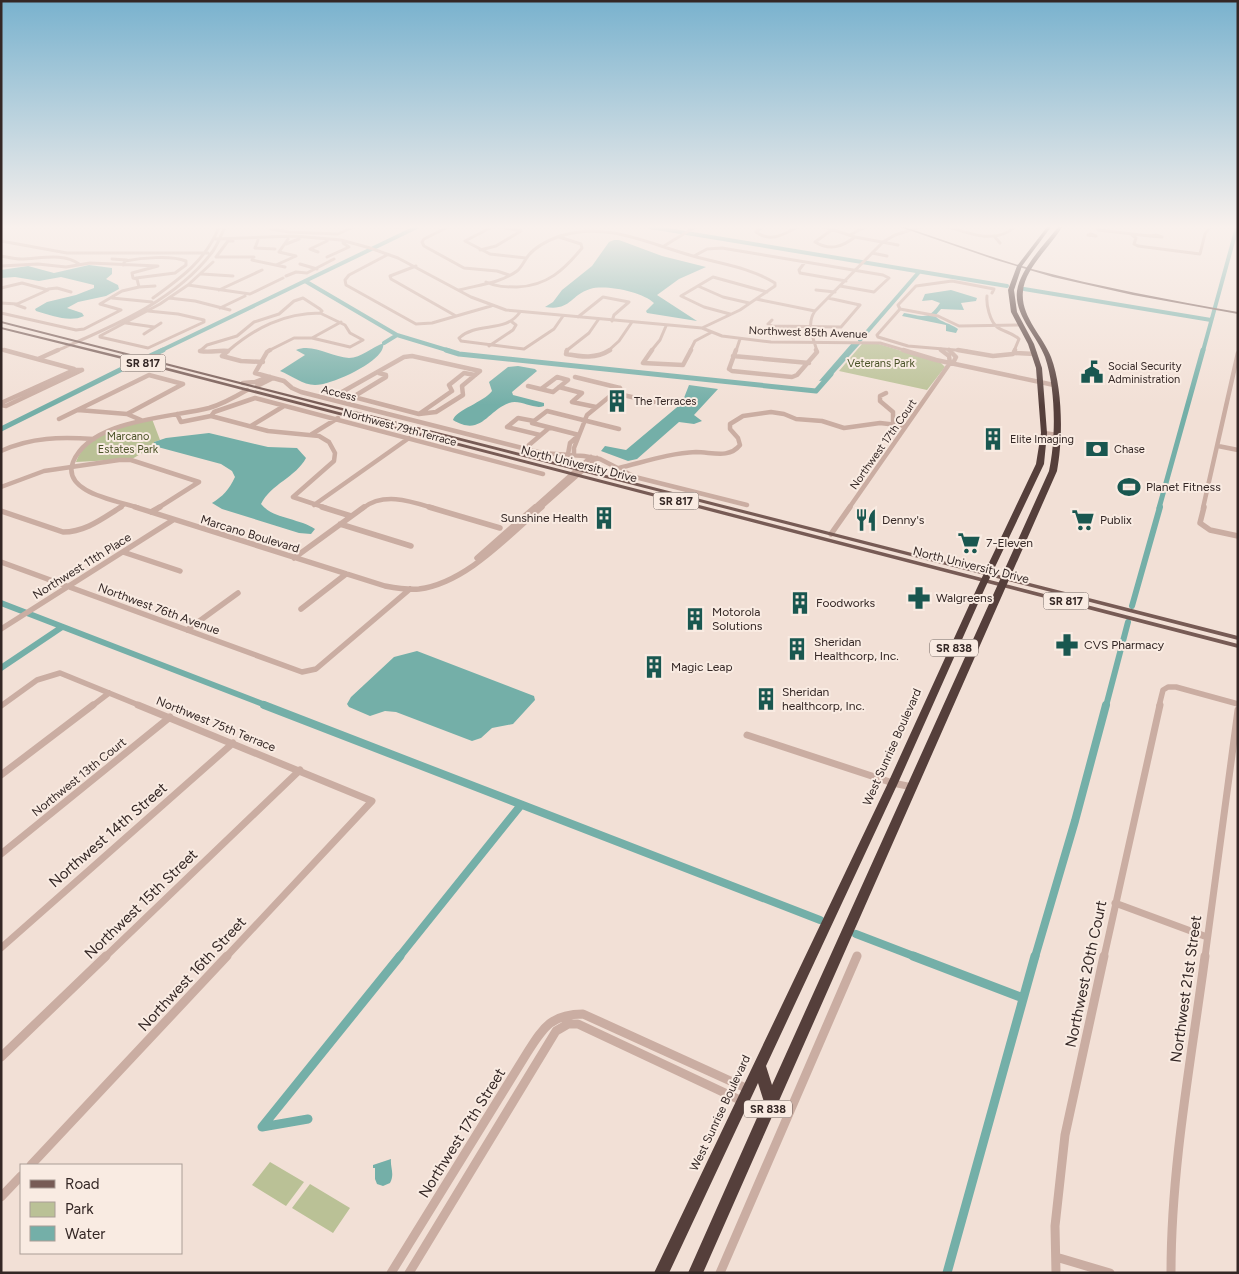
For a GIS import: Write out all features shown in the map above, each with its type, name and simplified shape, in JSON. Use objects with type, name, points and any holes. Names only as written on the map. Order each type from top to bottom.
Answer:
[{"type":"highway","name":"West Sunrise Boulevard","points":[[662,1273],[893,783],[986,577],[1040,464],[1044,433],[1042,382],[1035,354],[1014,312],[1012,286]]},
{"type":"highway","points":[[1002,581],[1057,460],[1052,371],[1023,310],[1020,292],[1021,286]]},
{"type":"highway","name":"SR 838","points":[[695,1273],[1002,581]]},
{"type":"highway","points":[[759,1066],[771,1102]]},
{"type":"main road","points":[[1105,286],[1238,311]]},
{"type":"main road","name":"North University Drive","points":[[2,323],[296,396],[344,412],[578,472],[706,502],[830,537],[986,577],[1238,638]]},
{"type":"main road","name":"North University Drive","points":[[1,328],[334,412],[344,412]]},
{"type":"main road","points":[[196,376],[241,386],[257,386]]},
{"type":"main road","points":[[247,390],[296,396]]},
{"type":"main road","name":"North University Drive","points":[[578,472],[677,501],[815,537],[850,538],[986,577]]},
{"type":"main road","points":[[677,501],[706,502]]},
{"type":"main road","name":"North University Drive","points":[[1002,581],[1238,646]]},
{"type":"street","points":[[37,286],[48,289],[56,288],[70,292]]},
{"type":"street","points":[[1,313],[76,330],[84,329],[121,310],[100,304],[118,297],[124,291],[148,286]]},
{"type":"street","points":[[37,359],[151,302],[170,286]]},
{"type":"street","points":[[76,341],[118,322],[175,286]]},
{"type":"street","points":[[148,311],[178,314],[204,320],[204,322],[148,348],[100,336],[148,311],[187,286]]},
{"type":"street","points":[[192,286],[250,294],[266,286]]},
{"type":"street","points":[[219,290],[227,286]]},
{"type":"street","points":[[348,286],[410,322],[420,324],[432,323],[491,306]]},
{"type":"street","points":[[404,286],[456,316]]},
{"type":"street","name":"Northwest 85th Avenue","points":[[453,286],[491,306],[520,312],[702,328],[710,333],[740,339],[880,343],[950,363],[1054,385]]},
{"type":"street","points":[[459,290],[471,286]]},
{"type":"street","points":[[498,286],[536,286]]},
{"type":"street","points":[[697,286],[681,296],[704,307],[730,314]]},
{"type":"street","points":[[699,286],[723,297],[748,303]]},
{"type":"street","points":[[746,286],[767,292]]},
{"type":"street","points":[[702,328],[712,325],[774,286]]},
{"type":"street","points":[[740,339],[733,356],[730,369],[732,371],[792,377],[809,363],[817,352],[810,318],[840,286]]},
{"type":"street","points":[[842,286],[869,292],[876,291],[880,286]]},
{"type":"street","points":[[920,286],[912,288],[898,305],[900,309],[878,337],[916,348],[949,350],[998,357],[1015,353],[1035,354]]},
{"type":"street","points":[[981,286],[994,289],[992,293]]},
{"type":"street","points":[[14,304],[45,292],[48,289]]},
{"type":"street","points":[[816,290],[835,292]]},
{"type":"street","points":[[220,308],[245,296]]},
{"type":"street","points":[[987,296],[986,304],[996,326],[1019,338],[1015,353]]},
{"type":"street","points":[[118,297],[160,304]]},
{"type":"street","points":[[578,318],[582,312],[603,297],[629,302],[614,315],[612,321]]},
{"type":"street","points":[[169,298],[195,301],[230,310]]},
{"type":"street","points":[[228,351],[217,350],[210,354],[200,351],[207,345],[237,336],[254,322],[278,314],[294,301],[303,298],[320,309],[322,311],[320,313]]},
{"type":"street","points":[[772,320],[768,324],[772,326],[840,327],[860,306],[828,298]]},
{"type":"street","points":[[756,299],[815,311]]},
{"type":"street","points":[[1,303],[14,304],[25,308]]},
{"type":"street","points":[[900,309],[938,316],[959,326],[1022,326]]},
{"type":"street","points":[[304,312],[320,313],[341,322],[350,333],[363,340],[350,347],[302,336],[293,338],[266,352],[264,362],[241,361],[222,356],[244,337],[265,324],[304,312]]},
{"type":"street","points":[[520,312],[512,322],[471,331],[460,335],[458,338],[462,341],[518,350],[527,348],[549,333],[564,316]]},
{"type":"street","points":[[598,320],[589,333],[566,351],[566,354],[599,357],[618,343],[632,322]]},
{"type":"street","points":[[118,322],[154,327]]},
{"type":"street","points":[[312,338],[341,322]]},
{"type":"street","points":[[489,346],[513,330],[516,325],[512,322]]},
{"type":"street","points":[[144,334],[161,323]]},
{"type":"street","points":[[666,326],[660,340],[644,359],[643,363],[683,365],[695,341],[710,333]]},
{"type":"street","points":[[1,348],[74,370],[82,370],[6,406],[1,404]]},
{"type":"street","points":[[942,350],[950,358],[950,363]]},
{"type":"street","points":[[949,350],[956,357],[950,363]]},
{"type":"street","points":[[1238,353],[1235,375],[1200,522],[1203,526],[1238,536]]},
{"type":"street","points":[[412,356],[479,370],[475,375],[462,386],[463,394],[431,414],[419,414],[343,394],[345,389],[379,373],[404,357],[412,356]]},
{"type":"street","points":[[733,356],[809,363]]},
{"type":"street","name":"Access","points":[[264,362],[255,373],[284,381],[292,388],[301,392],[542,453],[574,454],[597,458],[612,463],[635,477],[746,505]]},
{"type":"street","name":"Northwest 17th Court","points":[[830,537],[950,363]]},
{"type":"street","points":[[1,404],[74,370]]},
{"type":"street","points":[[419,414],[452,390],[449,385],[458,376],[464,372],[475,375]]},
{"type":"street","points":[[353,397],[386,377],[386,375],[379,373]]},
{"type":"street","points":[[59,419],[148,375],[183,384],[127,414]]},
{"type":"street","points":[[243,383],[255,382],[263,377],[270,377]]},
{"type":"street","points":[[257,386],[270,379],[270,377]]},
{"type":"street","points":[[574,454],[574,448],[587,415],[620,388],[575,377]]},
{"type":"street","points":[[528,386],[553,392],[568,380],[557,378],[541,389]]},
{"type":"street","points":[[559,387],[582,393],[572,402],[596,407]]},
{"type":"street","points":[[71,468],[75,454],[81,448],[114,429],[141,420],[214,406],[247,390]]},
{"type":"street","points":[[614,393],[654,402]]},
{"type":"street","points":[[886,393],[880,396],[880,401],[894,412],[893,423]]},
{"type":"street","name":"Northwest 79th Terrace","points":[[212,416],[214,412],[252,398],[543,474]]},
{"type":"street","points":[[251,426],[284,406]]},
{"type":"street","points":[[78,410],[127,414],[141,420]]},
{"type":"street","points":[[579,435],[531,424],[548,411],[619,429]]},
{"type":"street","points":[[312,434],[337,419],[344,412]]},
{"type":"street","points":[[619,468],[670,455],[696,452],[717,455],[735,451],[740,445],[740,441],[730,427],[734,420],[760,412],[777,412],[796,419],[822,421],[839,427],[849,428],[880,423],[906,426]]},
{"type":"street","points":[[177,414],[181,422],[212,416],[268,431],[312,434],[326,440],[335,453],[334,461],[293,497],[314,506],[351,516]]},
{"type":"street","points":[[534,422],[518,418],[507,427],[540,435]]},
{"type":"street","points":[[528,445],[549,428]]},
{"type":"street","points":[[1044,433],[1057,435]]},
{"type":"street","points":[[568,454],[570,443],[579,435]]},
{"type":"street","points":[[1,451],[24,440],[44,437],[94,439]]},
{"type":"street","points":[[314,506],[409,438]]},
{"type":"street","points":[[1218,446],[1238,450]]},
{"type":"street","points":[[578,472],[591,457]]},
{"type":"street","points":[[578,472],[597,458]]},
{"type":"street","points":[[1,487],[26,475],[119,460],[131,460],[199,482],[152,512]]},
{"type":"street","name":"Marcano Boulevard","points":[[71,468],[72,480],[78,487],[125,504],[385,586],[410,589],[440,584],[455,578],[485,549],[578,472]]},
{"type":"street","points":[[294,558],[368,504],[385,499],[403,499],[500,528]]},
{"type":"street","points":[[1,511],[63,532],[72,533],[125,504]]},
{"type":"street","name":"Northwest 11th Place","points":[[1,629],[173,520]]},
{"type":"street","points":[[340,524],[411,546]]},
{"type":"street","points":[[123,552],[180,571]]},
{"type":"street","name":"Northwest 76th Avenue","points":[[1,562],[302,672],[311,671],[321,665],[410,589]]},
{"type":"street","points":[[301,609],[346,574]]},
{"type":"street","points":[[187,630],[238,593]]},
{"type":"street","name":"Northwest 75th Terrace","points":[[1,706],[43,676],[60,673],[372,801]]},
{"type":"street","name":"Northwest 20th Court","points":[[1056,1273],[1055,1226],[1065,1135],[1163,690],[1176,686],[1238,704]]},
{"type":"street","points":[[1,775],[109,693]]},
{"type":"street","name":"Northwest 21st Street","points":[[1171,1273],[1171,1223],[1175,1181],[1207,937],[1235,748],[1238,710]]},
{"type":"street","name":"Northwest 13th Court","points":[[1,854],[170,717]]},
{"type":"street","points":[[747,735],[893,783],[912,787]]},
{"type":"street","name":"Northwest 14th Street","points":[[1,948],[233,743]]},
{"type":"street","name":"Northwest 15th Street","points":[[1,1057],[300,770]]},
{"type":"street","name":"Northwest 16th Street","points":[[32,1164],[372,801]]},
{"type":"street","points":[[1115,903],[1207,937]]},
{"type":"street","points":[[720,1273],[856,956]]},
{"type":"street","name":"Northwest 17th Street","points":[[391,1273],[546,1025],[563,1015],[583,1014],[746,1095]]},
{"type":"street","name":"Northwest 17th Street","points":[[410,1273],[536,1062],[556,1031],[568,1024],[578,1024],[746,1095]]},
{"type":"street","points":[[771,1102],[787,1117]]},
{"type":"street","points":[[1,1197],[20,1177]]},
{"type":"street","points":[[1056,1257],[1110,1273]]},
{"type":"green space","name":"Veterans Park","points":[[862,344],[879,344],[941,363],[945,367],[927,390],[839,371]]},
{"type":"green space","name":"Marcano Estates Park","points":[[152,419],[160,440],[154,442],[154,446],[132,459],[76,462],[81,452],[97,437],[119,428]]},
{"type":"green space","points":[[270,1162],[304,1182],[286,1206],[252,1185]]},
{"type":"green space","points":[[310,1184],[350,1208],[333,1233],[292,1208]]},
{"type":"water","points":[[94,286],[118,286],[119,289],[106,296],[78,302],[67,308],[82,313],[84,316],[78,318],[60,318],[36,311],[35,309],[47,302],[76,295]]},
{"type":"water","points":[[566,286],[669,286],[657,295],[697,321],[647,313],[646,311],[654,303],[649,299],[633,292],[614,288],[590,289],[560,307],[545,307],[553,302]]},
{"type":"water","points":[[951,290],[977,298],[976,301],[961,303],[964,310],[941,309],[935,316],[958,329],[956,333],[946,331],[946,325],[902,316],[904,313],[921,316],[929,315],[940,303],[932,300],[922,301],[925,294]]},
{"type":"water","points":[[384,343],[381,352],[375,358],[360,369],[331,382],[315,385],[280,371],[305,355],[296,350],[302,348],[315,349],[342,357],[353,358]]},
{"type":"water","points":[[852,343],[860,344],[828,380],[819,381]]},
{"type":"water","points":[[518,366],[537,371],[512,392],[513,395],[544,403],[544,406],[536,407],[513,402],[501,407],[477,424],[470,426],[453,420],[459,413],[483,399],[492,391],[489,382],[508,367]]},
{"type":"water","points":[[689,385],[718,389],[694,415],[702,421],[694,424],[679,422],[637,459],[628,461],[601,451],[605,446],[626,450],[682,403]]},
{"type":"water","points":[[209,433],[268,447],[297,448],[306,458],[302,465],[271,491],[261,504],[272,513],[309,525],[315,529],[311,534],[299,533],[222,509],[212,503],[223,495],[230,486],[235,477],[232,471],[221,464],[154,446],[154,442],[166,438]]},
{"type":"water","points":[[417,651],[534,696],[535,700],[513,724],[492,728],[481,738],[472,741],[396,712],[385,711],[370,716],[349,707],[347,704],[351,697],[394,657]]},
{"type":"water","points":[[391,1159],[392,1177],[390,1183],[383,1186],[377,1184],[373,1165]]},
{"type":"waterway","points":[[160,351],[294,286]]},
{"type":"waterway","points":[[314,286],[397,335]]},
{"type":"waterway","points":[[860,340],[906,286]]},
{"type":"waterway","points":[[1203,351],[1221,286]]},
{"type":"waterway","points":[[1024,289],[1211,320]]},
{"type":"waterway","points":[[384,343],[397,335]]},
{"type":"waterway","points":[[397,335],[450,351]]},
{"type":"waterway","points":[[150,356],[163,350]]},
{"type":"waterway","points":[[446,350],[459,354],[816,391],[831,374]]},
{"type":"waterway","points":[[1159,508],[1203,350]]},
{"type":"waterway","points":[[1,429],[134,363]]},
{"type":"waterway","points":[[1132,606],[1160,507]]},
{"type":"waterway","points":[[1,603],[268,706]]},
{"type":"waterway","points":[[1106,706],[1128,622]]},
{"type":"waterway","points":[[1,668],[62,627]]},
{"type":"waterway","points":[[264,705],[820,920]]},
{"type":"waterway","points":[[1035,957],[1075,821],[1106,705]]},
{"type":"waterway","points":[[399,957],[521,805]]},
{"type":"waterway","points":[[856,934],[916,957]]},
{"type":"waterway","points":[[308,1119],[262,1127],[400,956]]},
{"type":"waterway","points":[[913,956],[1023,998]]},
{"type":"waterway","points":[[947,1273],[1035,956]]},
{"type":"place","name":"Social Security Administration","points":[[1092,372]]},
{"type":"place","name":"The Terraces","points":[[617,401]]},
{"type":"place","name":"Elite Imaging","points":[[993,439]]},
{"type":"place","name":"Chase","points":[[1097,449]]},
{"type":"place","name":"Planet Fitness","points":[[1129,487]]},
{"type":"place","name":"Sunshine Health","points":[[604,518]]},
{"type":"place","name":"Denny's","points":[[866,520]]},
{"type":"place","name":"Publix","points":[[1083,520]]},
{"type":"place","name":"7-Eleven","points":[[969,543]]},
{"type":"place","name":"Walgreens","points":[[919,598]]},
{"type":"place","name":"Foodworks","points":[[800,603]]},
{"type":"place","name":"Motorola Solutions","points":[[695,619]]},
{"type":"place","name":"CVS Pharmacy","points":[[1067,645]]},
{"type":"place","name":"Sheridan Healthcorp, Inc.","points":[[797,649]]},
{"type":"place","name":"Magic Leap","points":[[654,667]]},
{"type":"place","name":"Sheridan healthcorp, Inc.","points":[[766,699]]}]
